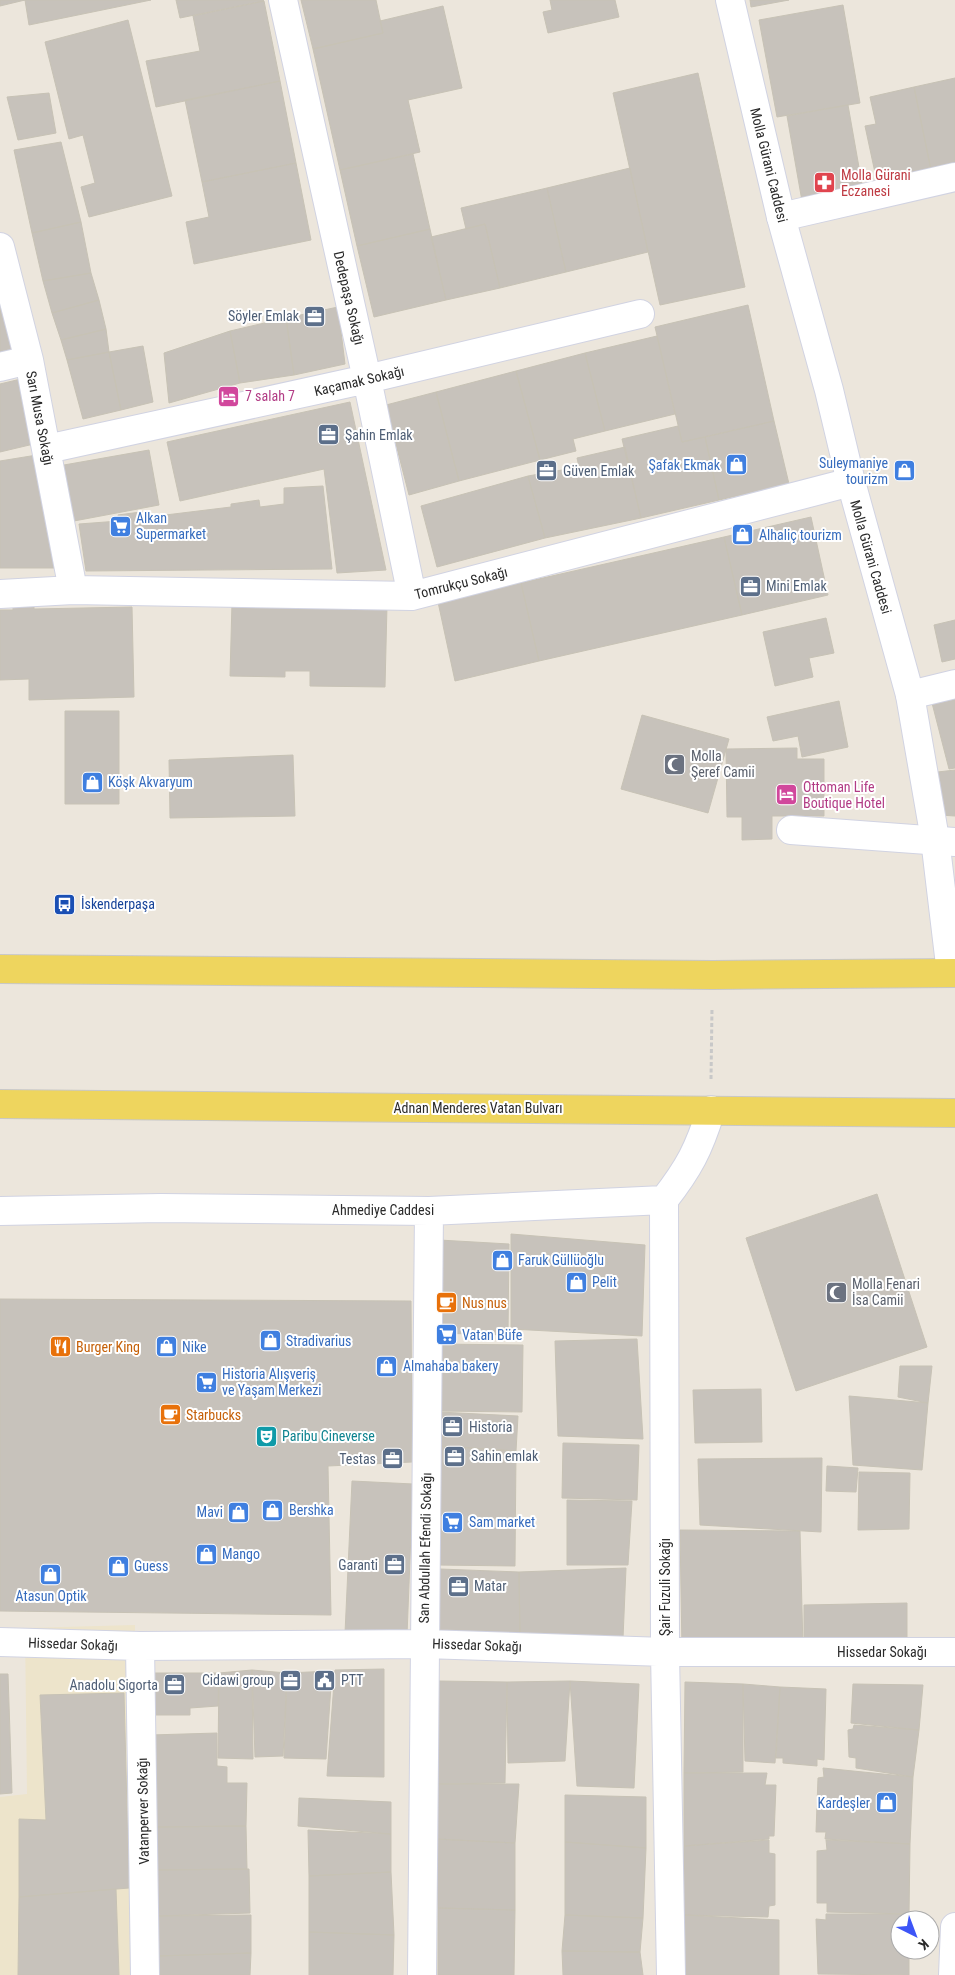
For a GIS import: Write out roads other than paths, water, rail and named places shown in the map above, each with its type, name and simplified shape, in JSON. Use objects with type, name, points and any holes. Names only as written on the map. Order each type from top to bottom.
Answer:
[{"type":"main road","points":[[0,969],[713,975],[953,974]]},
{"type":"main road","name":"Adnan Menderes Vatan Bulvarı","points":[[0,1104],[955,1113]]},
{"type":"street","name":"Dedepaşa Sokağı","points":[[283,0],[367,379],[412,596]]},
{"type":"street","name":"Molla Gürani Caddesi","points":[[730,0],[781,217],[829,390],[850,482],[910,695],[945,841],[953,974]]},
{"type":"street","points":[[781,217],[955,177]]},
{"type":"street","name":"Sarı Musa Sokağı","points":[[0,247],[29,360],[73,590]]},
{"type":"street","name":"Kaçamak Sokağı","points":[[47,449],[367,379],[640,314]]},
{"type":"street","points":[[0,367],[29,360]]},
{"type":"street","name":"Tomrukçu Sokağı","points":[[0,594],[73,590],[412,596],[850,482]]},
{"type":"street","points":[[910,695],[955,684]]},
{"type":"street","points":[[791,830],[945,841]]},
{"type":"street","points":[[664,1200],[687,1170],[702,1138],[711,1110]]},
{"type":"street","name":"Ahmediye Caddesi","points":[[0,1211],[161,1208],[429,1211],[664,1200]]},
{"type":"street","name":"Şair Fuzuli Sokağı","points":[[664,1200],[665,1652],[672,1975]]},
{"type":"street","name":"San Abdullah Efendi Sokağı","points":[[422,1975],[429,1211]]},
{"type":"street","name":"Hissedar Sokağı","points":[[0,1642],[140,1646],[424,1644],[665,1652],[955,1652]]},
{"type":"street","name":"Vatanperver Sokağı","points":[[140,1646],[145,1975]]},
{"type":"street","points":[[953,1975],[955,1940]]},
{"type":"place","name":"Molla Gürani Eczanesi","points":[[825,183]]},
{"type":"place","name":"Söyler Emlak","points":[[315,316]]},
{"type":"place","name":"7 salah 7","points":[[229,396]]},
{"type":"place","name":"Şahin Emlak","points":[[329,435]]},
{"type":"place","name":"Şafak Ekmak","points":[[736,465]]},
{"type":"place","name":"Güven Emlak","points":[[547,471]]},
{"type":"place","name":"Suleymaniye tourizm","points":[[904,471]]},
{"type":"place","name":"Alkan Supermarket","points":[[120,526]]},
{"type":"place","name":"Alhaliç tourizm","points":[[743,535]]},
{"type":"place","name":"Mini Emlak","points":[[750,586]]},
{"type":"place","name":"Molla Şeref Camii","points":[[675,764]]},
{"type":"place","name":"Köşk Akvaryum","points":[[92,782]]},
{"type":"place","name":"Ottoman Life Boutique Hotel","points":[[787,795]]},
{"type":"place","name":"İskenderpaşa","points":[[65,904]]},
{"type":"place","name":"Faruk Güllüoğlu","points":[[502,1260]]},
{"type":"place","name":"Pelit","points":[[576,1282]]},
{"type":"place","name":"Molla Fenari İsa Camii","points":[[836,1292]]},
{"type":"place","name":"Nus nus","points":[[446,1303]]},
{"type":"place","name":"Vatan Büfe","points":[[446,1335]]},
{"type":"place","name":"Stradivarius","points":[[270,1341]]},
{"type":"place","name":"Burger King","points":[[60,1347]]},
{"type":"place","name":"Nike","points":[[166,1347]]},
{"type":"place","name":"Almahaba bakery","points":[[387,1366]]},
{"type":"place","name":"Historia Alışveriş ve Yaşam Merkezi","points":[[206,1382]]},
{"type":"place","name":"Starbucks","points":[[170,1415]]},
{"type":"place","name":"Historia","points":[[453,1427]]},
{"type":"place","name":"Paribu Cineverse","points":[[266,1436]]},
{"type":"place","name":"Sahin emlak","points":[[455,1456]]},
{"type":"place","name":"Testas","points":[[392,1459]]},
{"type":"place","name":"Bershka","points":[[273,1510]]},
{"type":"place","name":"Mavi","points":[[239,1512]]},
{"type":"place","name":"Sam market","points":[[453,1522]]},
{"type":"place","name":"Mango","points":[[206,1554]]},
{"type":"place","name":"Garanti","points":[[394,1565]]},
{"type":"place","name":"Guess","points":[[118,1566]]},
{"type":"place","name":"Atasun Optik","points":[[51,1574]]},
{"type":"place","name":"Matar","points":[[458,1586]]},
{"type":"place","name":"Cidawi group","points":[[290,1680]]},
{"type":"place","name":"PTT","points":[[325,1680]]},
{"type":"place","name":"Anadolu Sigorta","points":[[174,1685]]},
{"type":"place","name":"Kardeşler","points":[[886,1803]]}]
